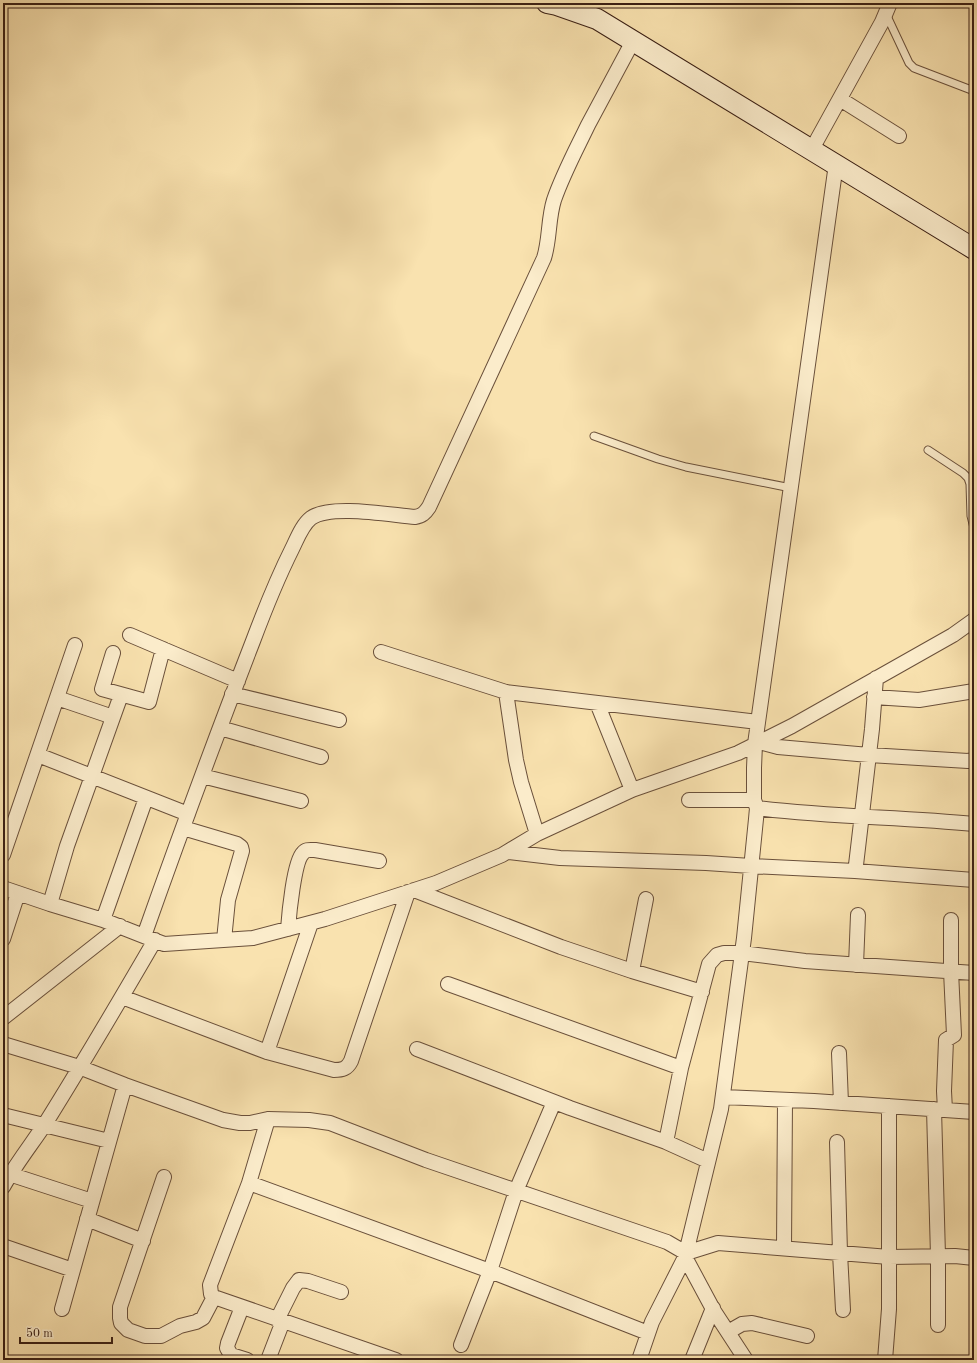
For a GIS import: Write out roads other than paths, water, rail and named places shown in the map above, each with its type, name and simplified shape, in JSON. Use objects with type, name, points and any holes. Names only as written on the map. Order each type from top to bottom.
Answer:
[{"type":"street","points":[[547,3],[597,19],[974,249]]},
{"type":"street","points":[[812,149],[840,100],[888,8]]},
{"type":"street","points":[[3,1187],[7,1173],[44,1125],[122,997],[149,938],[183,828],[232,694],[274,585],[300,532],[310,519],[329,511],[348,511],[420,517],[429,507],[540,267],[548,246],[549,224],[554,202],[572,156],[633,41]]},
{"type":"street","points":[[840,100],[899,136]]},
{"type":"street","points":[[639,1360],[652,1322],[686,1255],[723,1097],[742,953],[751,866],[756,804],[754,768],[758,722],[836,164]]},
{"type":"street","points":[[3,888],[103,920],[164,944],[253,938],[312,923],[436,883],[509,852],[537,834],[632,790],[738,752],[792,726],[953,634],[974,620]]},
{"type":"street","points":[[130,635],[238,681]]},
{"type":"street","points":[[3,855],[75,645]]},
{"type":"street","points":[[113,653],[102,689],[149,702],[162,649]]},
{"type":"street","points":[[381,652],[506,692],[758,722]]},
{"type":"street","points":[[854,871],[856,865],[869,755],[876,678]]},
{"type":"street","points":[[874,697],[919,700],[974,690]]},
{"type":"street","points":[[506,692],[516,760],[537,834]]},
{"type":"street","points":[[232,694],[339,720]]},
{"type":"street","points":[[50,904],[67,846],[121,695]]},
{"type":"street","points":[[57,698],[113,718]]},
{"type":"street","points":[[597,703],[632,790]]},
{"type":"street","points":[[220,728],[321,756]]},
{"type":"street","points":[[757,743],[778,747],[869,755],[968,761],[974,760]]},
{"type":"street","points":[[38,755],[188,814]]},
{"type":"street","points":[[202,776],[301,802]]},
{"type":"street","points":[[103,920],[146,798]]},
{"type":"street","points":[[689,800],[756,804],[861,816],[926,819],[974,824]]},
{"type":"street","points":[[183,828],[237,844],[241,847],[242,851],[228,900],[224,940]]},
{"type":"street","points":[[288,929],[291,894],[299,860],[304,852],[315,850],[379,861]]},
{"type":"street","points":[[509,852],[560,858],[706,863],[854,871],[974,880]]},
{"type":"street","points":[[122,997],[267,1052],[334,1070],[345,1069],[351,1061],[411,891]]},
{"type":"street","points":[[411,891],[562,947],[632,971],[702,992]]},
{"type":"street","points":[[3,939],[18,893]]},
{"type":"street","points":[[632,971],[646,899]]},
{"type":"street","points":[[856,965],[858,916]]},
{"type":"street","points":[[938,1325],[940,1109],[946,1040],[954,1035],[951,971],[951,920]]},
{"type":"street","points":[[267,1052],[312,923]]},
{"type":"street","points":[[3,1018],[120,926]]},
{"type":"street","points":[[666,1142],[681,1068],[709,964],[717,955],[724,953],[742,953],[804,961],[974,973]]},
{"type":"street","points":[[448,984],[681,1068]]},
{"type":"street","points":[[3,1044],[79,1067],[223,1120],[240,1123],[268,1119],[310,1120],[330,1123],[426,1160],[667,1242],[686,1255],[713,1308],[746,1360]]},
{"type":"street","points":[[417,1049],[554,1102],[666,1142],[708,1161]]},
{"type":"street","points":[[839,1053],[841,1102]]},
{"type":"street","points":[[62,1309],[125,1085]]},
{"type":"street","points":[[723,1097],[841,1102],[974,1112]]},
{"type":"street","points":[[784,1248],[785,1100]]},
{"type":"street","points":[[461,1346],[490,1271],[516,1191],[554,1102]]},
{"type":"street","points":[[886,1360],[889,1309],[889,1106]]},
{"type":"street","points":[[3,1115],[109,1142]]},
{"type":"street","points":[[268,1119],[249,1184],[210,1285],[210,1291],[214,1297],[396,1360]]},
{"type":"street","points":[[837,1142],[840,1253],[844,1310]]},
{"type":"street","points":[[7,1173],[92,1201]]},
{"type":"street","points":[[164,1177],[120,1307],[120,1318],[124,1327],[128,1330],[145,1336],[161,1336],[180,1326],[200,1320],[214,1297]]},
{"type":"street","points":[[249,1184],[490,1271],[648,1333]]},
{"type":"street","points":[[87,1219],[143,1241]]},
{"type":"street","points":[[686,1255],[718,1243],[889,1257],[938,1256],[974,1258]]},
{"type":"street","points":[[3,1246],[73,1270]]},
{"type":"street","points":[[268,1360],[280,1320],[293,1288],[299,1280],[308,1281],[341,1292]]},
{"type":"street","points":[[242,1307],[227,1348],[231,1355],[247,1360]]},
{"type":"street","points":[[692,1360],[713,1308]]},
{"type":"street","points":[[728,1332],[742,1324],[752,1323],[807,1336]]},
{"type":"lane","points":[[888,8],[909,63],[914,68],[974,91]]},
{"type":"lane","points":[[594,436],[658,459],[686,467],[791,488]]},
{"type":"lane","points":[[928,450],[963,472],[968,478],[970,484],[971,516],[974,528]]}]
